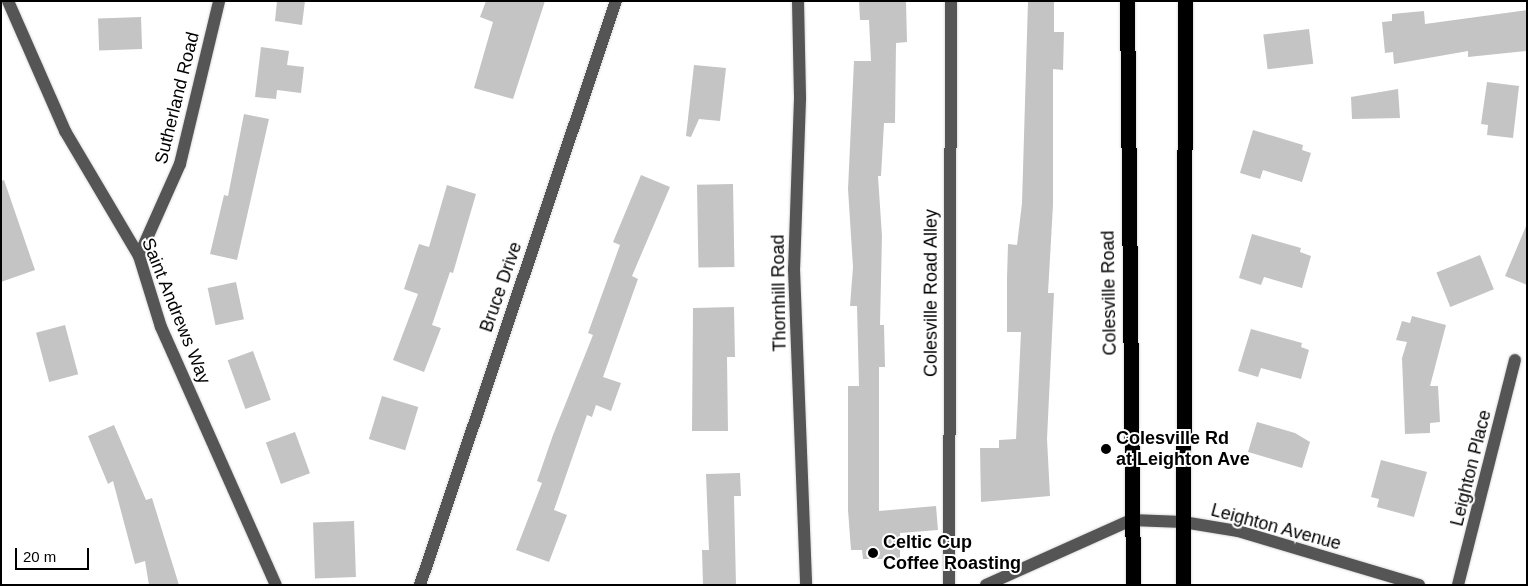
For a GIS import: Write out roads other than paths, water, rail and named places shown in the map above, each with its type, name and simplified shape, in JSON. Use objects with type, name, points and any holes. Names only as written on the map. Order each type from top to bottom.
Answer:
[{"type":"highway","points":[[1183,585],[1185,1]]},
{"type":"highway","name":"Colesville Road","points":[[1130,2],[1131,520],[1133,585]]},
{"type":"street","name":"Saint Andrews Way","points":[[8,1],[65,131],[139,256],[161,327],[276,585]]},
{"type":"street","name":"Sutherland Road","points":[[139,256],[180,164],[219,1]]},
{"type":"street","name":"Bruce Drive","points":[[420,585],[616,1]]},
{"type":"street","name":"Thornhill Road","points":[[798,1],[800,99],[794,269],[806,585]]},
{"type":"street","name":"Colesville Road Alley","points":[[949,585],[951,1]]},
{"type":"street","name":"Leighton Place","points":[[1458,585],[1515,360]]},
{"type":"street","name":"Leighton Avenue","points":[[986,585],[1131,520],[1183,522],[1238,531],[1419,585]]},
{"type":"place","name":"Colesville Rd at Leighton Ave","points":[[1106,449]]},
{"type":"place","name":"Celtic Cup Coffee Roasting","points":[[873,553]]}]
